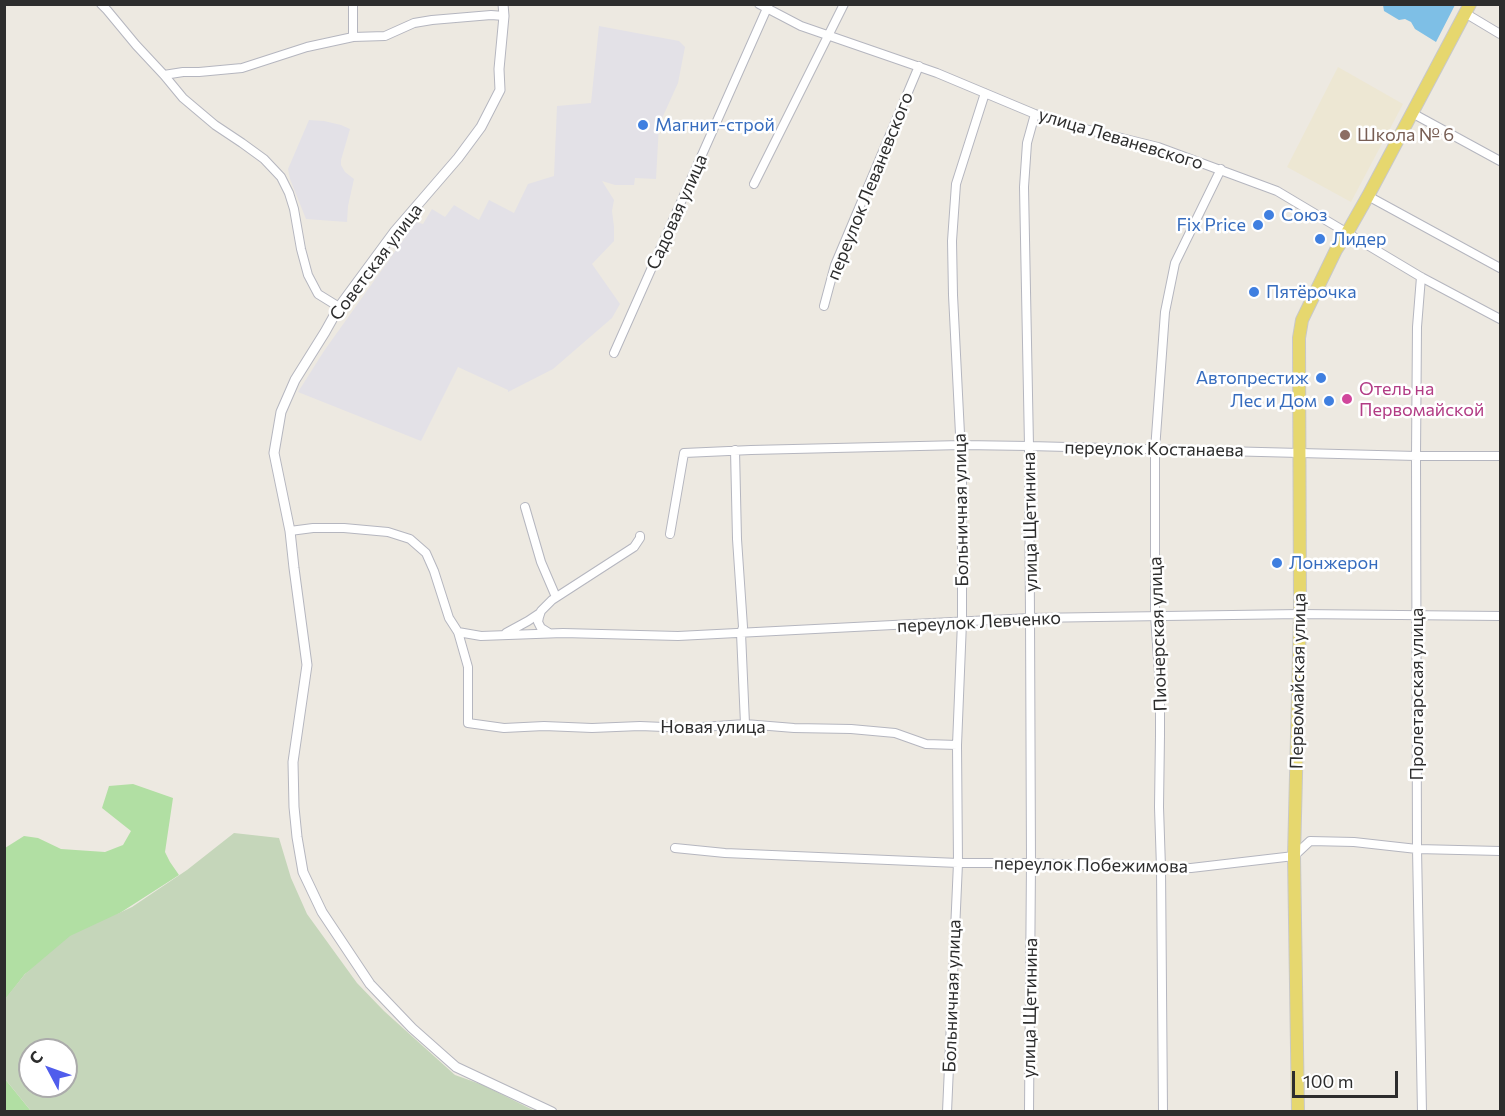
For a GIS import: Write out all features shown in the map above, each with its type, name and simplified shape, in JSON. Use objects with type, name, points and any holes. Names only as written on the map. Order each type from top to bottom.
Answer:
[{"type":"main road","name":"Первомайская улица","points":[[1298,1112],[1294,856],[1300,614],[1299,338],[1302,320],[1336,250],[1368,196],[1468,9]]},
{"type":"street","points":[[100,4],[183,98],[215,125],[264,159],[282,177],[294,209],[301,249],[311,281],[318,294],[339,307]]},
{"type":"street","points":[[353,4],[353,37]]},
{"type":"street","name":"Советская улица","points":[[503,4],[500,90],[481,127],[458,158],[395,231],[339,307],[295,380],[281,412],[274,453],[290,531],[307,665],[293,762],[294,807],[303,872],[322,912],[370,984],[411,1028],[456,1067],[552,1112]]},
{"type":"street","points":[[754,184],[844,4]]},
{"type":"street","name":"улица Леваневского","points":[[765,6],[801,26],[919,66],[1035,114],[1158,147],[1277,191],[1420,277],[1500,319]]},
{"type":"street","name":"Садовая улица","points":[[614,353],[765,6]]},
{"type":"street","points":[[1468,9],[1500,34]]},
{"type":"street","points":[[164,75],[242,68],[307,47],[353,37],[385,36],[414,23],[491,15],[504,16]]},
{"type":"street","name":"переулок Леваневского","points":[[824,306],[835,265],[919,66]]},
{"type":"street","name":"Больничная улица","points":[[947,1112],[958,863],[957,745],[962,622],[962,445],[952,241],[956,184],[985,93]]},
{"type":"street","points":[[1412,113],[1500,161]]},
{"type":"street","name":"улица Щетинина","points":[[1029,1112],[1030,618],[1024,187],[1027,143],[1035,114]]},
{"type":"street","name":"Пионерская улица","points":[[1162,1112],[1160,699],[1155,616],[1155,450],[1165,312],[1175,263],[1221,169]]},
{"type":"street","points":[[1368,196],[1500,268]]},
{"type":"street","name":"Пролетарская улица","points":[[1420,277],[1416,456],[1417,849],[1422,1112]]},
{"type":"street","name":"переулок Костанаева","points":[[669,534],[684,453],[962,445],[1500,456]]},
{"type":"street","points":[[735,450],[745,724]]},
{"type":"street","points":[[525,507],[541,562],[556,597]]},
{"type":"street","points":[[290,531],[344,528],[388,532],[410,539],[426,553],[450,618],[458,632]]},
{"type":"street","points":[[502,635],[528,621],[556,597],[624,554],[638,542],[640,536]]},
{"type":"street","points":[[541,611],[538,622],[541,628],[549,633]]},
{"type":"street","name":"переулок Левченко","points":[[458,632],[482,636],[549,633],[678,636],[1030,618],[1300,614],[1500,616]]},
{"type":"street","name":"Новая улица","points":[[458,632],[468,667],[468,723],[504,728],[544,726],[688,728],[745,724],[895,733],[926,744],[957,745]]},
{"type":"street","name":"переулок Побежимова","points":[[675,848],[725,853],[958,863],[1161,868],[1191,868],[1294,856],[1310,841],[1354,842],[1417,849],[1500,851]]},
{"type":"shaded area","points":[[599,26],[679,41],[685,47],[678,83],[659,125],[656,179],[635,178],[634,185],[615,185],[602,181],[614,200],[612,211],[614,241],[592,264],[620,304],[612,318],[553,369],[508,392],[458,367],[421,441],[298,392],[324,351],[416,222],[423,224],[432,209],[445,217],[454,205],[479,220],[489,200],[514,213],[528,184],[554,176],[557,106],[591,103]]},
{"type":"shaded area","name":"Школа № 6","points":[[1338,67],[1403,104],[1351,202],[1287,167]]},
{"type":"shaded area","points":[[309,120],[324,121],[350,129],[341,160],[345,172],[354,179],[347,222],[306,219],[290,179],[288,169]]},
{"type":"green space","points":[[133,784],[173,798],[165,852],[179,875],[25,974],[5,1000],[5,848],[24,836],[38,838],[61,849],[105,852],[123,845],[131,831],[102,808],[109,786]]},
{"type":"green space","points":[[234,833],[279,838],[291,878],[307,914],[357,983],[384,1011],[455,1075],[483,1085],[535,1111],[31,1111],[20,1098],[78,1098],[78,1038],[18,1038],[18,1095],[5,1079],[4,1000],[25,974],[70,936],[132,907],[187,870]]},
{"type":"green space","points":[[4,1079],[31,1111],[5,1111]]},
{"type":"water","points":[[1383,4],[1455,5],[1436,42],[1415,29],[1411,22],[1405,19],[1399,20],[1384,11]]},
{"type":"place","name":"Магнит-строй","points":[[643,125]]},
{"type":"place","name":"Школа № 6","points":[[1345,135]]},
{"type":"place","name":"Союз","points":[[1269,215]]},
{"type":"place","name":"Fix Price","points":[[1258,225]]},
{"type":"place","name":"Лидер","points":[[1320,239]]},
{"type":"place","name":"Пятёрочка","points":[[1254,292]]},
{"type":"place","name":"Автопрестиж","points":[[1321,378]]},
{"type":"place","name":"Отель на Первомайской","points":[[1347,399]]},
{"type":"place","name":"Лес и Дом","points":[[1329,401]]},
{"type":"place","name":"Лонжерон","points":[[1277,563]]}]
